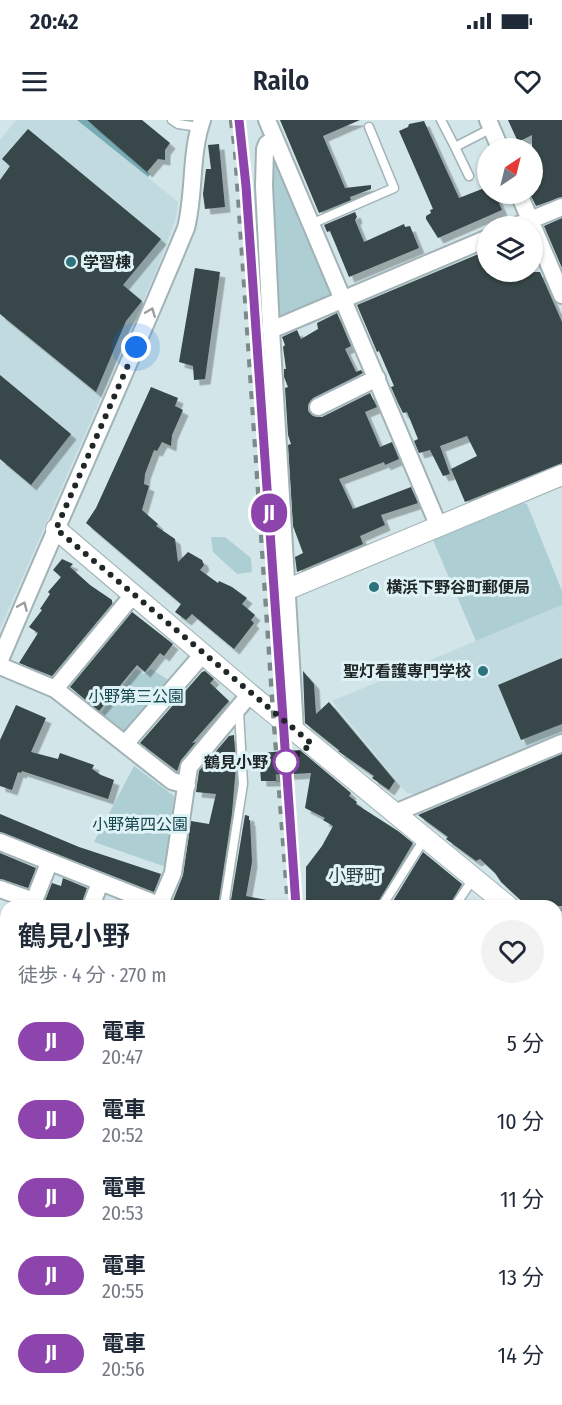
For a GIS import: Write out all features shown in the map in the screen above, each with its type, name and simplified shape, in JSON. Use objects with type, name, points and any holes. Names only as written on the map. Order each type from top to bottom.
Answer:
[{"type":"street","points":[[267,120],[439,527]]},
{"type":"street","points":[[0,660],[186,228],[191,209],[200,124]]},
{"type":"street","points":[[490,124],[496,138]]},
{"type":"street","points":[[274,139],[267,144],[264,158],[271,330],[295,730]]},
{"type":"street","points":[[541,216],[562,207]]},
{"type":"street","points":[[271,330],[477,243]]},
{"type":"street","points":[[543,260],[562,295]]},
{"type":"street","points":[[318,407],[377,378]]},
{"type":"street","points":[[286,590],[562,475]]},
{"type":"street","points":[[56,529],[203,654],[244,700],[295,730],[500,900]]},
{"type":"street","points":[[55,689],[133,595]]},
{"type":"street","points":[[125,744],[203,654]]},
{"type":"street","points":[[0,666],[55,689],[172,781],[187,785]]},
{"type":"street","points":[[162,900],[173,873],[189,767],[244,700]]},
{"type":"street","points":[[395,813],[562,743]]},
{"type":"street","points":[[0,842],[144,900]]},
{"type":"street","points":[[35,900],[50,862]]},
{"type":"street","points":[[93,900],[100,883]]},
{"type":"street","points":[[0,889],[24,900]]},
{"type":"lane","points":[[172,120],[178,124],[200,124]]},
{"type":"lane","points":[[441,120],[468,176]]},
{"type":"lane","points":[[455,147],[490,124]]},
{"type":"lane","points":[[311,224],[394,188],[369,127]]},
{"type":"lane","points":[[225,900],[243,784],[244,700]]},
{"type":"lane","points":[[386,900],[425,838]]},
{"type":"lane","points":[[459,900],[473,878]]},
{"type":"shaded area","points":[[16,120],[77,120],[178,202],[176,218],[157,269],[0,629],[0,140]]},
{"type":"shaded area","points":[[77,120],[87,120],[150,174],[148,177]]},
{"type":"shaded area","name":"聖灯看護専門学校","points":[[562,605],[562,736],[423,795],[407,793],[332,701]]},
{"type":"green space","points":[[275,160],[335,299],[278,324],[271,161]]},
{"type":"green space","points":[[523,503],[527,504],[562,591],[562,605],[476,641],[433,540]]},
{"type":"green space","points":[[211,537],[225,537],[251,558],[252,572],[237,574],[213,552]]},
{"type":"green space","name":"小野第三公園","points":[[136,669],[144,674],[151,669],[170,681],[126,734],[100,714]]},
{"type":"green space","name":"小野第四公園","points":[[134,766],[174,796],[166,867],[94,842]]},
{"type":"building","points":[[87,120],[142,120],[170,143],[165,150],[165,160],[158,159],[147,172]]},
{"type":"building","points":[[280,120],[360,120],[323,136],[345,188],[371,185],[371,189],[319,213]]},
{"type":"building","points":[[508,120],[562,120],[562,197],[543,204],[543,138],[532,138],[532,135],[526,138],[516,138]]},
{"type":"building","points":[[424,121],[459,198],[477,191],[477,204],[499,204],[502,210],[488,216],[477,216],[477,221],[438,238],[426,219],[426,216],[431,213],[430,210],[433,209],[399,131],[408,127],[409,124]]},
{"type":"building","name":"学習棟","points":[[28,129],[161,239],[123,285],[142,301],[126,321],[96,392],[0,314],[0,180],[10,166],[2,159]]},
{"type":"building","points":[[219,144],[225,207],[205,209],[203,194],[206,169],[211,169],[208,145]]},
{"type":"building","points":[[355,212],[357,217],[355,220],[364,242],[404,224],[405,227],[410,226],[419,248],[349,277],[330,231],[327,232],[324,225]]},
{"type":"building","points":[[562,218],[562,268],[544,226]]},
{"type":"building","points":[[477,255],[477,282],[543,282],[543,279],[562,322],[562,463],[465,502],[451,469],[477,456],[467,436],[440,446],[450,474],[443,476],[430,450],[419,453],[414,441],[418,439],[407,412],[403,413],[398,403],[391,387],[394,386],[357,305]]},
{"type":"building","points":[[195,268],[220,272],[205,379],[194,380],[193,366],[179,362]]},
{"type":"building","points":[[337,313],[351,346],[345,349],[356,372],[361,370],[363,373],[313,398],[308,411],[313,416],[322,417],[370,393],[377,407],[365,412],[380,447],[392,442],[399,459],[385,465],[384,462],[339,479],[353,509],[411,487],[418,503],[381,515],[385,525],[360,536],[363,544],[297,572],[295,557],[303,553],[293,526],[288,445],[291,444],[288,435],[285,388],[288,387],[284,377],[284,369],[286,369],[283,347],[285,345],[282,337],[297,330],[301,339],[318,329],[317,323]]},
{"type":"building","points":[[0,375],[71,434],[31,485],[0,459]]},
{"type":"building","points":[[151,387],[178,398],[175,406],[183,410],[172,435],[171,446],[162,442],[157,451],[154,450],[145,474],[144,484],[149,486],[142,510],[158,524],[156,526],[175,539],[178,562],[188,552],[202,560],[204,565],[200,570],[218,583],[219,581],[232,587],[247,598],[242,604],[255,615],[251,620],[254,623],[234,649],[192,614],[186,620],[175,612],[181,604],[86,523],[96,508]]},
{"type":"building","points":[[62,559],[73,564],[70,567],[112,600],[112,604],[52,676],[19,663],[38,633],[29,627],[42,610],[40,609],[50,594],[48,592],[61,577],[53,570]]},
{"type":"building","points":[[132,612],[173,644],[164,656],[160,653],[145,672],[137,665],[99,711],[70,687]]},
{"type":"building","points":[[562,658],[562,724],[521,740],[498,685]]},
{"type":"building","points":[[205,671],[214,679],[210,683],[229,701],[192,743],[196,742],[181,760],[177,771],[140,743]]},
{"type":"building","points":[[303,671],[314,684],[316,714],[329,702],[395,781],[389,790],[305,723]]},
{"type":"building","points":[[16,705],[46,718],[31,752],[58,759],[60,753],[94,765],[92,769],[114,780],[108,799],[22,771],[18,772],[12,790],[0,786],[0,740]]},
{"type":"building","points":[[234,735],[236,765],[232,813],[219,900],[173,900],[183,875],[191,821],[209,824],[216,794],[196,792],[199,771],[229,736]]},
{"type":"building","points":[[300,750],[351,793],[349,796],[357,802],[356,804],[413,843],[380,900],[306,900],[306,867],[322,846],[333,826],[323,820],[325,818],[305,808],[311,773],[276,775],[277,781],[261,781],[259,753]]},
{"type":"building","points":[[562,754],[562,900],[520,900],[480,859],[476,861],[418,815]]},
{"type":"building","points":[[0,814],[79,847],[161,874],[154,892],[0,832]]},
{"type":"building","points":[[245,815],[249,816],[250,820],[252,862],[246,896],[267,900],[231,900]]},
{"type":"building","points":[[423,852],[462,884],[453,900],[394,900]]},
{"type":"building","points":[[0,853],[36,868],[28,888],[0,879]]},
{"type":"building","points":[[63,878],[87,888],[83,900],[45,900],[52,883],[61,886]]},
{"type":"railway","points":[[231,120],[235,150],[288,900]]},
{"type":"railway","points":[[262,413],[286,760]]},
{"type":"train","name":"JI","points":[[239,120],[246,186],[296,900]]},
{"type":"place","name":"学習棟","points":[[71,262]]},
{"type":"place","name":"横浜下野谷町郵便局","points":[[374,587]]},
{"type":"place","name":"聖灯看護専門学校","points":[[483,671]]},
{"type":"place","name":"鶴見小野","points":[[286,762]]},
{"type":"district","name":"小野町","points":[[355,876]]},
{"type":"route","points":[[136,347],[56,529],[312,744],[286,762]]}]
